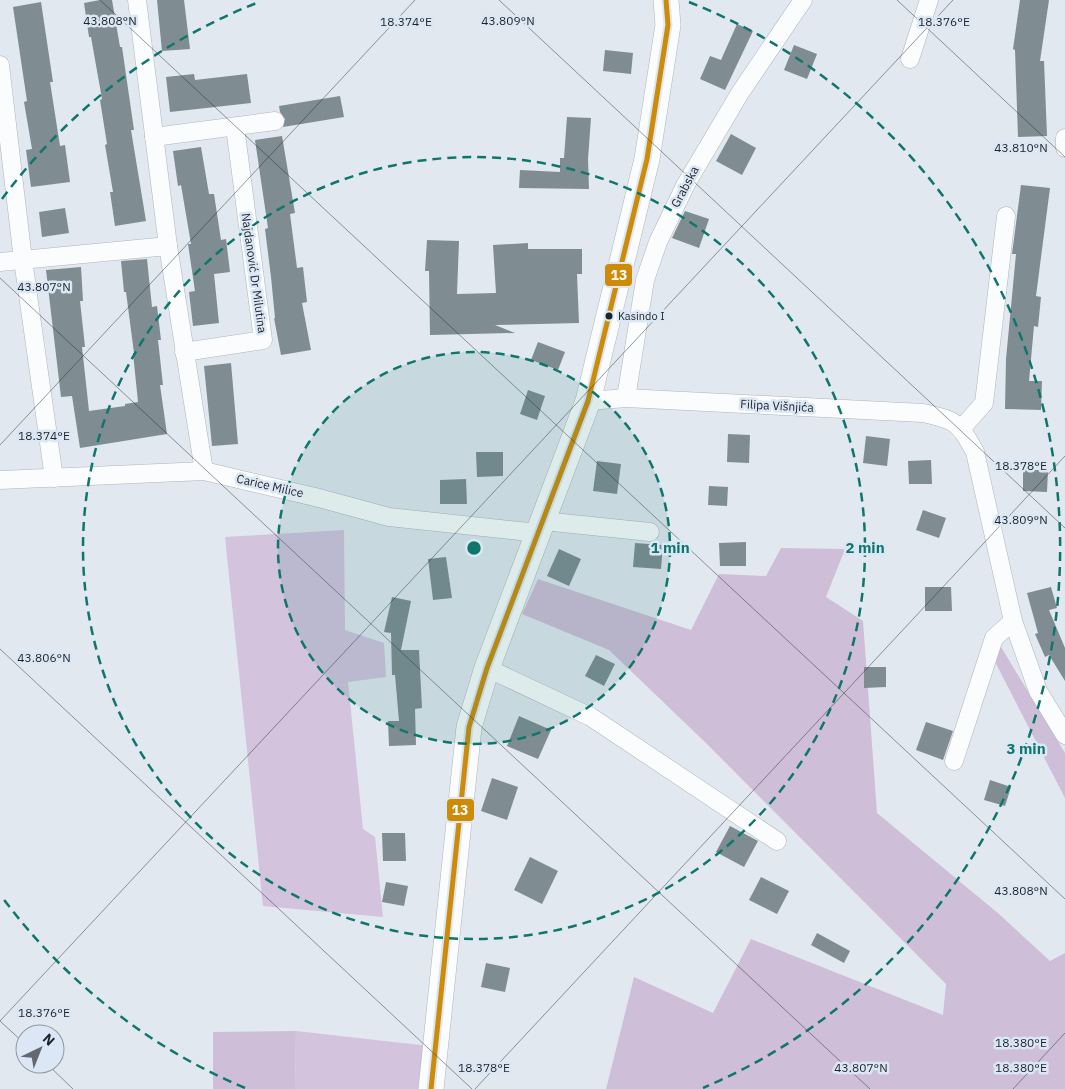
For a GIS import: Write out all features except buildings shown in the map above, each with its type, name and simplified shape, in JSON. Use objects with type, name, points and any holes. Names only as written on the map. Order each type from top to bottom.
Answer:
[{"type":"street","points":[[138,0],[168,246],[204,471]]},
{"type":"street","points":[[431,1089],[469,727],[487,668],[588,401],[647,159],[668,25],[666,0]]},
{"type":"street","name":"Grabska","points":[[626,398],[645,280],[658,242],[686,184],[735,101],[803,0]]},
{"type":"street","points":[[910,59],[929,0]]},
{"type":"street","points":[[0,65],[23,260],[54,478]]},
{"type":"street","points":[[154,137],[275,121]]},
{"type":"street","name":"Najdanović Dr Milutina","points":[[184,352],[263,340],[235,127]]},
{"type":"street","points":[[1065,138],[1065,148]]},
{"type":"street","points":[[1006,216],[984,403],[962,428],[975,452],[1013,621],[1038,691],[1065,735]]},
{"type":"street","points":[[0,262],[168,246]]},
{"type":"street","name":"Filipa Višnjića","points":[[588,401],[626,398],[923,413],[948,418],[962,428]]},
{"type":"street","name":"Carice Milice","points":[[0,480],[204,471],[316,496],[388,517],[650,532]]},
{"type":"street","points":[[954,761],[994,638],[1013,621]]},
{"type":"street","points":[[487,668],[591,717],[777,841]]},
{"type":"shaded area","points":[[344,530],[345,630],[384,643],[386,677],[348,682],[363,829],[375,837],[383,917],[263,906],[225,537]]},
{"type":"shaded area","points":[[781,548],[845,549],[826,597],[863,621],[877,813],[999,914],[1050,961],[1065,953],[1065,1089],[606,1089],[634,977],[713,1013],[751,939],[943,1015],[946,984],[707,744],[609,650],[522,614],[538,579],[691,630],[719,574],[766,576]]},
{"type":"shaded area","points":[[1001,647],[1065,753],[1065,798],[991,654]]},
{"type":"shaded area","points":[[296,1031],[429,1046],[425,1089],[295,1089]]},
{"type":"shaded area","points":[[296,1031],[295,1089],[213,1089],[213,1032]]},
{"type":"transit line","name":"13","points":[[431,1089],[469,727],[487,668],[588,401],[647,159],[668,25],[666,0]]},
{"type":"place","name":"Kasindo I","points":[[609,316]]}]
